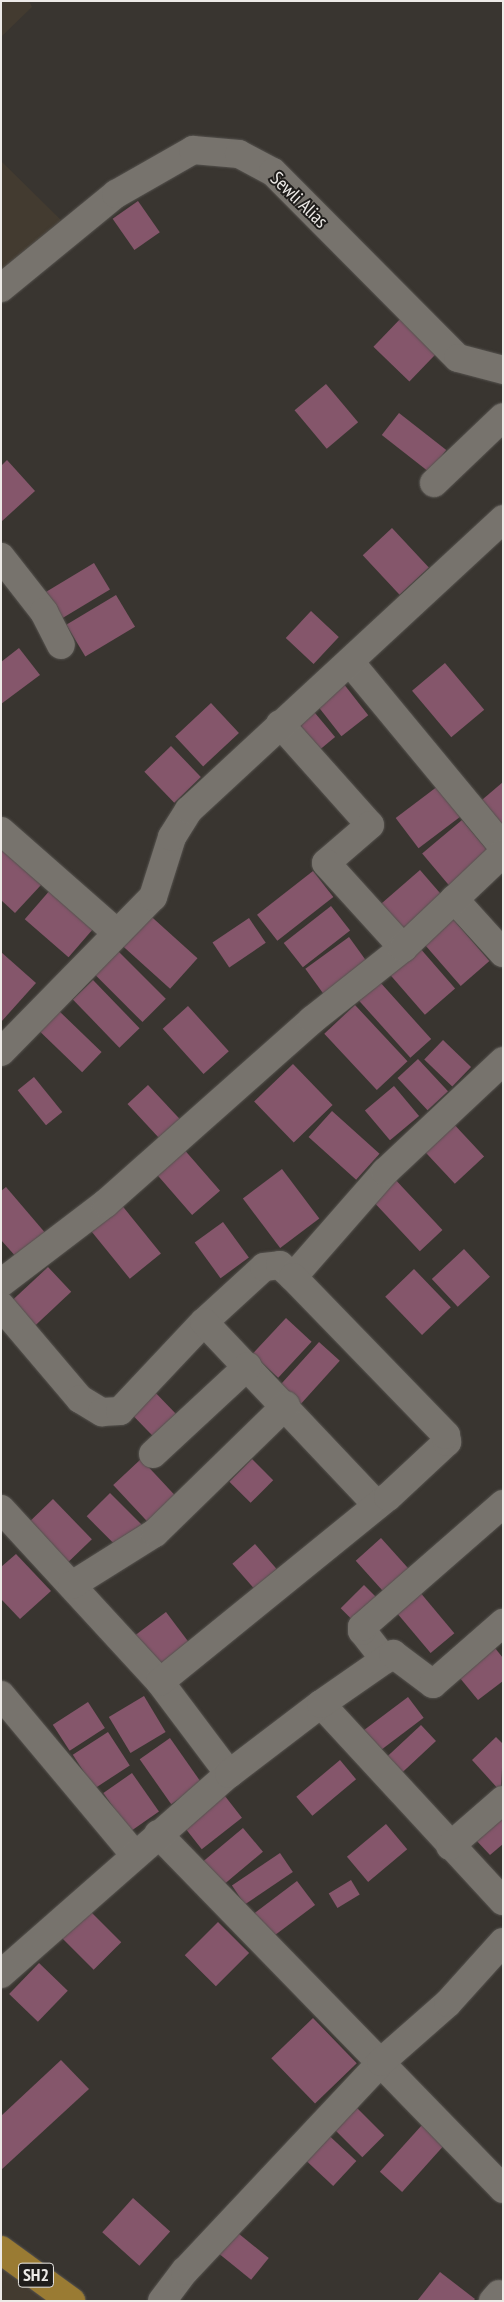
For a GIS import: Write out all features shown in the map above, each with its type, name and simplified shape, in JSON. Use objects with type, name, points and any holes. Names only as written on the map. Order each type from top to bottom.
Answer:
[{"type":"main road","name":"SH2","points":[[1,2250],[72,2301]]},
{"type":"street","name":"Sewli Alias","points":[[1,288],[116,194],[193,150],[239,154],[273,172],[458,358],[503,370]]},
{"type":"street","points":[[434,483],[503,416]]},
{"type":"street","points":[[3,1047],[153,897],[172,837],[189,810],[503,519]]},
{"type":"street","points":[[1,557],[44,612],[62,645]]},
{"type":"street","points":[[350,662],[503,847]]},
{"type":"street","points":[[280,724],[370,825],[326,863],[403,948]]},
{"type":"street","points":[[1,831],[116,932]]},
{"type":"street","points":[[1,1283],[106,1203],[312,1020],[403,948],[503,853]]},
{"type":"street","points":[[454,899],[503,953]]},
{"type":"street","points":[[293,1277],[385,1172],[503,1060]]},
{"type":"street","points":[[1,1306],[80,1399],[102,1412],[120,1411],[204,1322],[264,1267],[280,1265],[446,1435],[448,1442],[442,1449],[378,1505],[160,1682]]},
{"type":"street","points":[[204,1322],[286,1405],[378,1505]]},
{"type":"street","points":[[153,1454],[248,1366]]},
{"type":"street","points":[[72,1585],[154,1533],[286,1405]]},
{"type":"street","points":[[385,1660],[362,1631],[362,1627],[503,1504]]},
{"type":"street","points":[[1,1509],[160,1682],[228,1774]]},
{"type":"street","points":[[1,1974],[134,1854],[228,1774],[393,1654],[434,1684],[502,1625]]},
{"type":"street","points":[[1,1695],[134,1854]]},
{"type":"street","points":[[322,1704],[450,1846],[503,1901]]},
{"type":"street","points":[[450,1846],[503,1800]]},
{"type":"street","points":[[158,1834],[503,2188]]},
{"type":"street","points":[[162,2301],[185,2271],[380,2062],[448,2003],[503,1942]]},
{"type":"shaded area","points":[[1,1],[29,1],[32,7],[1,37]]},
{"type":"shaded area","points":[[1,161],[61,220],[1,270]]},
{"type":"shaded area","points":[[1,2264],[54,2301],[1,2301]]},
{"type":"building","points":[[138,201],[160,232],[134,250],[113,219]]},
{"type":"building","points":[[404,315],[440,350],[409,381],[373,347]]},
{"type":"building","points":[[326,384],[358,422],[327,449],[295,410]]},
{"type":"building","points":[[399,413],[446,450],[429,472],[382,435]]},
{"type":"building","points":[[7,460],[35,491],[1,522],[1,466]]},
{"type":"building","points":[[392,528],[429,567],[400,595],[363,555]]},
{"type":"building","points":[[94,563],[110,590],[57,622],[41,595]]},
{"type":"building","points":[[116,595],[135,627],[85,657],[66,625]]},
{"type":"building","points":[[311,611],[339,637],[314,664],[286,638]]},
{"type":"building","points":[[19,648],[40,675],[1,704],[1,662]]},
{"type":"building","points":[[445,663],[484,710],[451,737],[412,691]]},
{"type":"building","points":[[343,683],[368,715],[341,736],[316,704]]},
{"type":"building","points":[[211,703],[239,733],[203,766],[175,736]]},
{"type":"building","points":[[310,707],[335,737],[314,755],[289,725]]},
{"type":"building","points":[[171,746],[201,777],[174,803],[144,772]]},
{"type":"building","points":[[503,782],[503,834],[476,805]]},
{"type":"building","points":[[438,786],[461,816],[419,848],[396,818]]},
{"type":"building","points":[[462,820],[489,852],[449,886],[422,853]]},
{"type":"building","points":[[1,846],[41,885],[15,913],[1,900]]},
{"type":"building","points":[[420,870],[445,899],[399,939],[374,910]]},
{"type":"building","points":[[313,871],[333,897],[277,941],[257,915]]},
{"type":"building","points":[[51,889],[95,927],[69,957],[25,919]]},
{"type":"building","points":[[331,906],[350,930],[303,967],[284,943]]},
{"type":"building","points":[[144,910],[198,958],[170,989],[117,940]]},
{"type":"building","points":[[249,918],[266,943],[229,967],[213,943]]},
{"type":"building","points":[[452,918],[489,961],[461,986],[423,943]]},
{"type":"building","points":[[349,937],[368,963],[324,995],[305,969]]},
{"type":"building","points":[[419,947],[455,989],[425,1015],[389,973]]},
{"type":"building","points":[[117,950],[166,999],[142,1022],[94,973]]},
{"type":"building","points":[[1,952],[36,983],[1,1022]]},
{"type":"building","points":[[93,980],[140,1028],[119,1048],[73,999]]},
{"type":"building","points":[[379,981],[431,1039],[410,1058],[358,1000]]},
{"type":"building","points":[[355,1005],[408,1061],[377,1090],[324,1034]]},
{"type":"building","points":[[188,1006],[229,1051],[204,1074],[163,1029]]},
{"type":"building","points":[[57,1009],[102,1052],[82,1072],[38,1029]]},
{"type":"building","points":[[443,1040],[471,1067],[452,1087],[424,1059]]},
{"type":"building","points":[[418,1059],[448,1091],[428,1110],[398,1078]]},
{"type":"building","points":[[293,1064],[333,1105],[294,1143],[254,1102]]},
{"type":"building","points":[[34,1077],[62,1112],[46,1125],[18,1090]]},
{"type":"building","points":[[148,1085],[183,1123],[163,1142],[128,1104]]},
{"type":"building","points":[[394,1086],[419,1116],[390,1140],[365,1110]]},
{"type":"building","points":[[332,1111],[380,1154],[356,1180],[309,1137]]},
{"type":"building","points":[[450,1120],[484,1157],[455,1184],[421,1147]]},
{"type":"building","points":[[182,1147],[220,1191],[192,1215],[154,1171]]},
{"type":"building","points":[[282,1169],[319,1219],[280,1248],[243,1198]]},
{"type":"building","points":[[392,1176],[442,1230],[420,1251],[369,1197]]},
{"type":"building","points":[[6,1187],[47,1235],[18,1259],[1,1240],[1,1191]]},
{"type":"building","points":[[120,1203],[161,1254],[130,1279],[89,1228]]},
{"type":"building","points":[[223,1222],[249,1258],[221,1278],[195,1243]]},
{"type":"building","points":[[464,1249],[490,1277],[458,1307],[432,1279]]},
{"type":"building","points":[[48,1267],[71,1292],[31,1329],[8,1305]]},
{"type":"building","points":[[414,1269],[451,1307],[422,1335],[385,1297]]},
{"type":"building","points":[[286,1318],[312,1342],[278,1378],[253,1354]]},
{"type":"building","points":[[319,1342],[340,1361],[299,1406],[278,1387]]},
{"type":"building","points":[[149,1386],[177,1415],[154,1437],[126,1408]]},
{"type":"building","points":[[141,1459],[175,1496],[147,1521],[113,1485]]},
{"type":"building","points":[[252,1459],[273,1480],[251,1503],[229,1482]]},
{"type":"building","points":[[110,1493],[144,1527],[121,1550],[87,1516]]},
{"type":"building","points":[[53,1499],[92,1539],[63,1567],[24,1527]]},
{"type":"building","points":[[381,1538],[412,1572],[387,1595],[356,1561]]},
{"type":"building","points":[[255,1544],[277,1569],[254,1589],[232,1564]]},
{"type":"building","points":[[16,1554],[51,1591],[20,1619],[1,1599],[1,1567]]},
{"type":"building","points":[[364,1585],[380,1601],[357,1625],[341,1608]]},
{"type":"building","points":[[419,1591],[454,1633],[431,1653],[395,1611]]},
{"type":"building","points":[[166,1612],[190,1644],[159,1667],[135,1635]]},
{"type":"building","points":[[491,1643],[503,1658],[503,1681],[478,1700],[455,1672]]},
{"type":"building","points":[[144,1696],[166,1732],[130,1753],[109,1717]]},
{"type":"building","points":[[408,1697],[424,1718],[372,1757],[356,1736]]},
{"type":"building","points":[[88,1702],[105,1728],[70,1751],[53,1725]]},
{"type":"building","points":[[421,1725],[436,1741],[396,1779],[381,1763]]},
{"type":"building","points":[[108,1732],[130,1766],[95,1788],[73,1755]]},
{"type":"building","points":[[496,1737],[503,1744],[501,1792],[472,1760]]},
{"type":"building","points":[[170,1738],[202,1783],[171,1804],[140,1759]]},
{"type":"building","points":[[340,1760],[356,1779],[312,1816],[296,1797]]},
{"type":"building","points":[[132,1773],[159,1812],[130,1832],[103,1793]]},
{"type":"building","points":[[221,1791],[242,1818],[202,1849],[181,1822]]},
{"type":"building","points":[[503,1814],[503,1844],[490,1855],[475,1839]]},
{"type":"building","points":[[386,1824],[407,1849],[368,1882],[347,1857]]},
{"type":"building","points":[[243,1828],[263,1852],[222,1886],[202,1862]]},
{"type":"building","points":[[280,1853],[293,1872],[245,1905],[232,1885]]},
{"type":"building","points":[[351,1880],[360,1895],[337,1908],[329,1893]]},
{"type":"building","points":[[297,1881],[315,1905],[273,1937],[255,1913]]},
{"type":"building","points":[[88,1909],[121,1942],[94,1970],[60,1937]]},
{"type":"building","points":[[218,1922],[249,1953],[216,1986],[185,1955]]},
{"type":"building","points":[[39,1963],[68,1991],[38,2022],[9,1994]]},
{"type":"building","points":[[313,2018],[357,2063],[315,2104],[271,2058]]},
{"type":"building","points":[[61,2060],[89,2089],[1,2170],[1,2116]]},
{"type":"building","points":[[351,2102],[384,2135],[362,2157],[329,2124]]},
{"type":"building","points":[[422,2125],[444,2145],[402,2192],[380,2172]]},
{"type":"building","points":[[322,2129],[356,2161],[333,2186],[299,2154]]},
{"type":"building","points":[[133,2198],[170,2231],[139,2266],[102,2232]]},
{"type":"building","points":[[233,2229],[269,2258],[251,2280],[215,2251]]},
{"type":"building","points":[[440,2272],[475,2299],[473,2301],[417,2301]]}]
